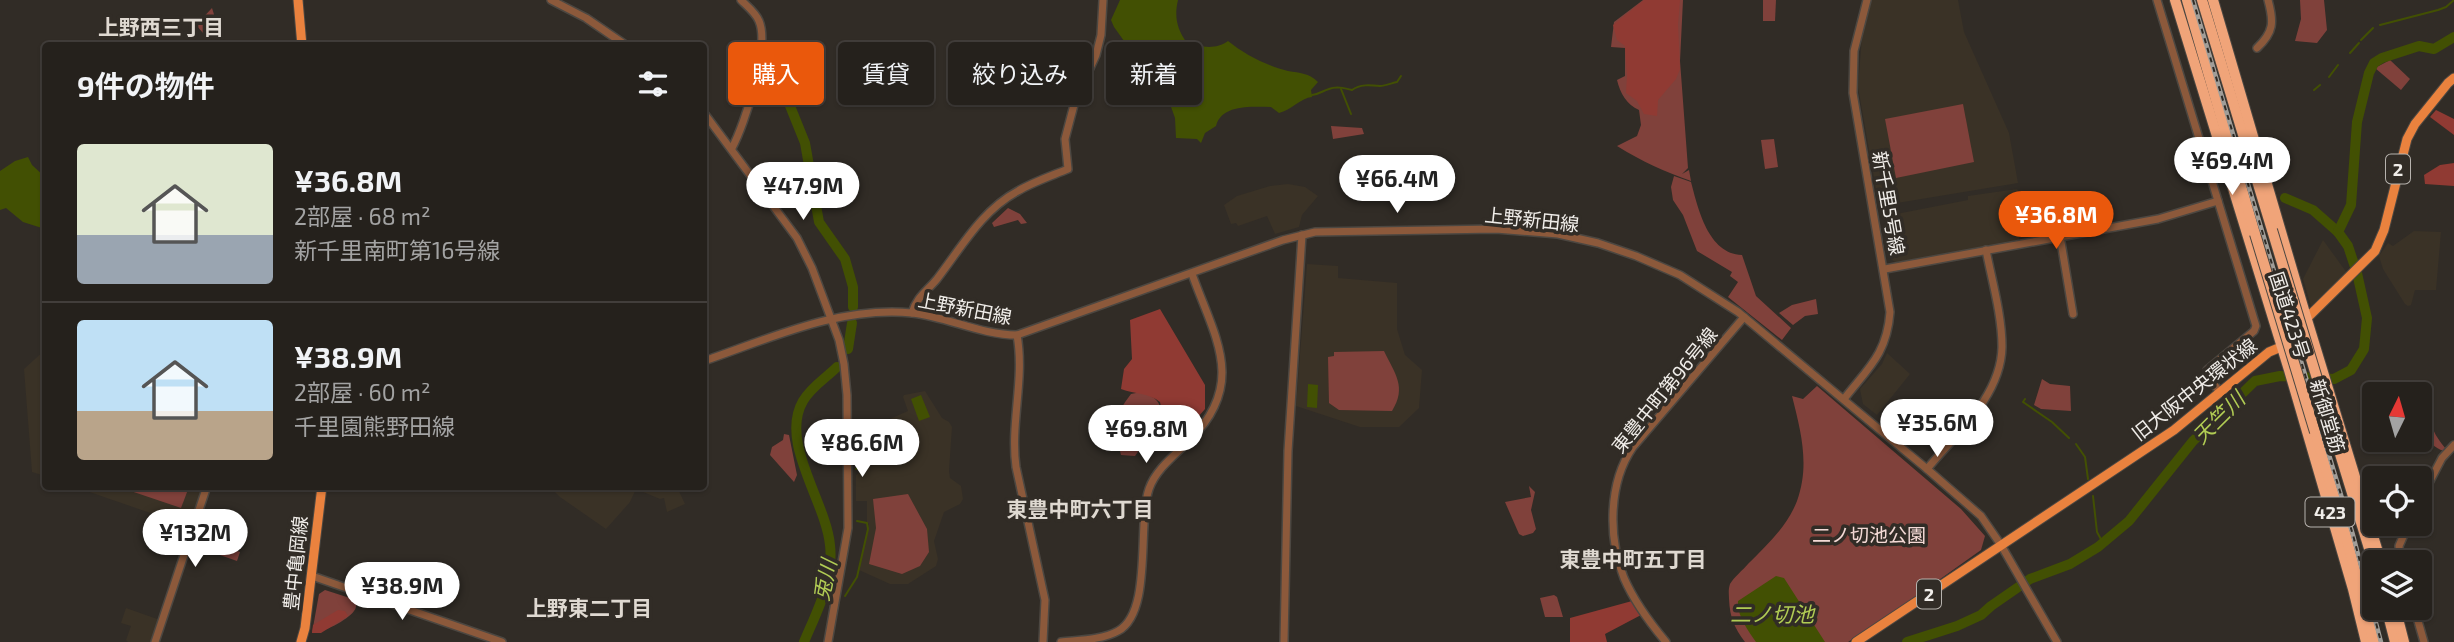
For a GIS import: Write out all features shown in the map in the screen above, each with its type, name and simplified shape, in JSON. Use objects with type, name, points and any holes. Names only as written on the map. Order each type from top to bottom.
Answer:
[{"type":"highway","points":[[2176,0],[2217,102]]},
{"type":"highway","points":[[2176,0],[2202,80],[2231,155]]},
{"type":"highway","name":"国道423号","points":[[2176,0],[2293,383],[2366,642]]},
{"type":"highway","name":"新御堂筋","points":[[2187,0],[2346,536],[2374,642]]},
{"type":"highway","name":"新御堂筋","points":[[2202,0],[2362,527]]},
{"type":"highway","name":"国道423号","points":[[2213,0],[2376,550]]},
{"type":"highway","points":[[2222,33],[2229,86]]},
{"type":"highway","points":[[2346,536],[2353,589]]},
{"type":"highway","points":[[2389,620],[2395,642]]},
{"type":"highway","points":[[2398,620],[2404,642]]},
{"type":"main road","points":[[299,0],[302,42]]},
{"type":"main road","name":"旧大阪中央環状線","points":[[1856,642],[2129,462],[2221,393],[2269,352],[2281,347],[2375,251],[2383,234],[2400,160],[2409,135],[2454,78]]},
{"type":"main road","name":"豊中亀岡線","points":[[301,642],[306,628],[322,490]]},
{"type":"street","points":[[551,0],[586,18],[621,42]]},
{"type":"street","points":[[732,148],[739,135],[762,54],[760,22],[741,0]]},
{"type":"street","points":[[912,313],[915,302],[936,281],[973,230],[985,218],[1016,192],[1068,169],[1065,139],[1075,101],[1096,55],[1102,24],[1102,0]]},
{"type":"street","name":"新千里5号線","points":[[1844,399],[1876,360],[1887,338],[1891,307],[1853,88],[1854,51],[1867,0]]},
{"type":"street","points":[[2157,0],[2256,326],[2254,331],[2207,370],[2207,376],[2221,393]]},
{"type":"street","points":[[2257,48],[2273,29],[2269,0]]},
{"type":"street","points":[[707,117],[797,238],[813,268],[832,318],[843,358],[846,380],[849,512],[846,553],[828,642]]},
{"type":"street","points":[[1885,269],[2158,219],[2218,201]]},
{"type":"street","name":"上野新田線","points":[[707,360],[832,318],[853,315],[912,313],[954,321],[986,332],[1017,335],[1315,232],[1440,228],[1558,234],[1598,243],[1659,265],[1716,296],[1744,317],[1981,516],[2001,545],[2057,642]]},
{"type":"street","points":[[1284,642],[1288,451],[1303,253],[1302,235]]},
{"type":"street","points":[[2060,236],[2073,314]]},
{"type":"street","points":[[1927,469],[1984,401],[1998,371],[2001,335],[1986,250]]},
{"type":"street","points":[[1061,642],[1114,633],[1134,615],[1144,515],[1150,485],[1160,470],[1208,421],[1217,404],[1222,386],[1222,359],[1192,274]]},
{"type":"street","name":"東豊中町第96号線","points":[[1666,642],[1633,595],[1622,572],[1615,541],[1616,488],[1624,462],[1635,445],[1744,317]]},
{"type":"street","points":[[1017,335],[1020,359],[1014,455],[1045,600],[1043,642]]},
{"type":"street","points":[[2432,477],[2442,458],[2454,445]]},
{"type":"street","points":[[155,642],[206,490]]},
{"type":"street","points":[[312,576],[502,642]]},
{"type":"street","points":[[2418,620],[2424,642]]},
{"type":"shaded area","points":[[1644,0],[1680,0],[1680,69],[1676,79],[1658,100],[1657,116],[1644,114],[1637,101],[1626,93],[1625,46],[1617,40],[1613,25]]},
{"type":"shaded area","points":[[1872,0],[1958,0],[1964,32],[2009,133],[2018,183],[1879,206],[1858,87],[1862,36]]},
{"type":"shaded area","points":[[2436,110],[2454,119],[2454,135],[2430,117]]},
{"type":"shaded area","points":[[2454,163],[2454,186],[2425,184],[2424,175],[2440,165]]},
{"type":"shaded area","points":[[1288,184],[1305,187],[1318,196],[1302,215],[1299,227],[1275,234],[1267,216],[1238,226],[1236,223],[1231,224],[1224,205],[1237,196],[1270,186]]},
{"type":"shaded area","points":[[2017,189],[2024,215],[2019,241],[1897,263],[1889,258],[1884,226],[1886,216],[1968,200],[1968,196]]},
{"type":"shaded area","points":[[2414,231],[2441,232],[2436,290],[2415,290],[2411,305],[2408,306],[2383,269],[2379,256],[2388,243],[2393,246]]},
{"type":"shaded area","points":[[2323,240],[2347,273],[2311,306],[2303,279]]},
{"type":"shaded area","points":[[1307,264],[1338,266],[1338,278],[1397,283],[1397,329],[1405,355],[1422,370],[1419,408],[1399,427],[1360,427],[1296,406]]},
{"type":"shaded area","points":[[1160,309],[1205,385],[1205,409],[1178,440],[1160,422],[1160,402],[1147,395],[1121,389],[1124,369],[1132,359],[1130,320]]},
{"type":"shaded area","points":[[42,353],[42,475],[32,472],[24,369]]},
{"type":"shaded area","points":[[1887,353],[1910,374],[1877,415],[1863,404],[1860,389],[1882,364]]},
{"type":"shaded area","points":[[925,391],[942,418],[952,427],[950,478],[961,486],[963,499],[960,504],[944,512],[934,541],[938,559],[936,566],[908,584],[890,584],[859,570],[869,524],[867,501],[856,501],[856,475],[868,467],[869,459],[896,449],[885,421],[908,411],[904,395]]},
{"type":"shaded area","points":[[84,490],[203,490],[192,524],[188,526]]},
{"type":"shaded area","points":[[553,490],[636,490],[630,502],[606,529]]},
{"type":"shaded area","points":[[638,490],[678,490],[685,504],[667,512],[664,498],[660,499]]},
{"type":"shaded area","points":[[1632,601],[1641,615],[1605,634],[1607,642],[1570,642],[1570,618]]},
{"type":"shaded area","points":[[126,608],[160,620],[152,642],[126,640],[131,626],[121,623]]},
{"type":"shaded area","points":[[338,610],[345,611],[348,616],[321,633],[312,633],[313,625]]},
{"type":"green space","points":[[1643,0],[1683,0],[1680,61],[1688,168],[1682,174],[1689,170],[1691,181],[1653,166],[1617,146],[1637,136],[1641,125],[1639,110],[1625,98],[1617,80],[1625,76],[1625,48],[1611,47],[1614,22]]},
{"type":"green space","points":[[1763,0],[1776,0],[1775,21],[1763,21]]},
{"type":"green space","points":[[2300,0],[2324,0],[2327,30],[2317,43],[2295,41],[2301,19]]},
{"type":"green space","points":[[212,8],[216,21],[203,33],[196,25]]},
{"type":"green space","points":[[2390,60],[2410,79],[2401,90],[2375,68]]},
{"type":"green space","points":[[1963,104],[1974,162],[1896,178],[1885,119]]},
{"type":"green space","points":[[1331,126],[1362,128],[1364,134],[1333,139]]},
{"type":"green space","points":[[1774,139],[1778,167],[1765,169],[1761,140]]},
{"type":"green space","points":[[1674,176],[1691,182],[1706,228],[1721,247],[1730,253],[1742,255],[1756,296],[1791,328],[1782,340],[1728,297],[1738,282],[1730,276],[1732,272],[1697,251],[1683,215],[1673,200],[1671,187]]},
{"type":"green space","points":[[1008,208],[1020,214],[1027,223],[1021,224],[1018,220],[994,227],[992,223]]},
{"type":"green space","points":[[1816,299],[1818,314],[1805,316],[1793,325],[1779,313],[1792,305]]},
{"type":"green space","points":[[1384,351],[1399,388],[1392,411],[1339,410],[1329,403],[1328,357],[1334,356],[1334,352]]},
{"type":"green space","points":[[2042,379],[2050,384],[2070,386],[2071,411],[2041,409],[2034,405]]},
{"type":"green space","name":"二ノ切池公園","points":[[1817,386],[1961,509],[1985,536],[1981,550],[1848,642],[1745,642],[1732,617],[1730,584],[1776,535],[1797,501],[1804,461],[1792,396],[1803,399]]},
{"type":"green space","points":[[1141,392],[1158,403],[1158,416],[1135,443],[1140,449],[1135,456],[1121,455],[1118,416],[1131,394]]},
{"type":"green space","points":[[2432,425],[2446,449],[2444,451],[2432,444]]},
{"type":"green space","points":[[784,434],[789,435],[797,475],[794,482],[770,455],[772,447],[783,440]]},
{"type":"green space","points":[[1529,486],[1535,492],[1531,510],[1536,529],[1523,536],[1519,534],[1505,502],[1531,497]]},
{"type":"green space","points":[[128,490],[188,490],[181,508]]},
{"type":"green space","points":[[908,494],[927,529],[929,552],[920,566],[902,574],[869,564],[876,528],[873,499]]},
{"type":"green space","points":[[220,545],[240,552],[237,561],[217,554]]},
{"type":"green space","points":[[325,590],[356,600],[356,608],[341,622],[312,633],[319,594]]},
{"type":"green space","points":[[1554,595],[1563,617],[1545,617],[1540,598]]},
{"type":"water","points":[[1120,0],[1178,0],[1177,23],[1186,42],[1125,42],[1111,20]]},
{"type":"water","points":[[1228,41],[1264,63],[1308,75],[1318,82],[1311,90],[1312,97],[1279,113],[1271,107],[1231,110],[1205,133],[1201,143],[1197,139],[1176,138],[1175,118],[1170,105],[1202,105],[1202,46],[1213,47]]},
{"type":"water","points":[[28,157],[42,174],[42,228],[23,222],[6,208],[0,210],[0,171],[15,161]]},
{"type":"water","points":[[1308,384],[1318,385],[1317,408],[1307,407]]},
{"type":"water","points":[[921,395],[930,417],[919,421],[911,399]]},
{"type":"water","name":"二ノ切池","points":[[1776,576],[1784,578],[1825,642],[1756,642],[1741,617],[1738,601]]},
{"type":"waterway","points":[[2380,25],[2438,10],[2454,0]]},
{"type":"waterway","points":[[2361,40],[2373,28]]},
{"type":"waterway","name":"天竺川","points":[[1907,642],[1957,626],[1981,615],[2030,579],[2070,564],[2098,547],[2129,521],[2193,441],[2255,381],[2280,376],[2334,379],[2351,370],[2364,349],[2367,318],[2348,246],[2338,232],[2351,205],[2357,122],[2369,73],[2374,63],[2382,58],[2419,46],[2434,49],[2454,37]]},
{"type":"waterway","points":[[2350,53],[2359,43]]},
{"type":"waterway","points":[[2329,77],[2338,65]]},
{"type":"waterway","points":[[1312,95],[1334,88],[1352,90],[1362,86],[1384,86],[1397,82],[1401,76]]},
{"type":"waterway","points":[[2314,90],[2320,85]]},
{"type":"waterway","points":[[1341,89],[1351,114]]},
{"type":"waterway","name":"兎川","points":[[790,105],[805,143],[819,222],[845,259],[853,287],[853,307]]},
{"type":"waterway","points":[[2285,198],[2313,210],[2338,232]]},
{"type":"waterway","name":"兎川","points":[[848,349],[852,323]]},
{"type":"waterway","name":"兎川","points":[[804,642],[827,583],[831,558],[827,528],[800,453],[797,417],[806,396],[837,367]]},
{"type":"waterway","points":[[2025,399],[2023,402],[2052,422],[2069,438]]},
{"type":"waterway","points":[[856,424],[863,462],[856,469]]},
{"type":"waterway","points":[[2076,444],[2085,457],[2088,479]]},
{"type":"waterway","points":[[2093,496],[2097,532],[2103,543]]},
{"type":"waterway","points":[[845,596],[857,577],[868,529],[867,523],[857,521]]},
{"type":"railway","points":[[2193,0],[2353,535],[2381,642]]},
{"type":"district","name":"上野西三丁目","points":[[161,26]]},
{"type":"district","name":"東豊中町六丁目","points":[[1080,508]]},
{"type":"district","name":"東豊中町五丁目","points":[[1633,558]]},
{"type":"district","name":"上野東二丁目","points":[[589,607]]}]
